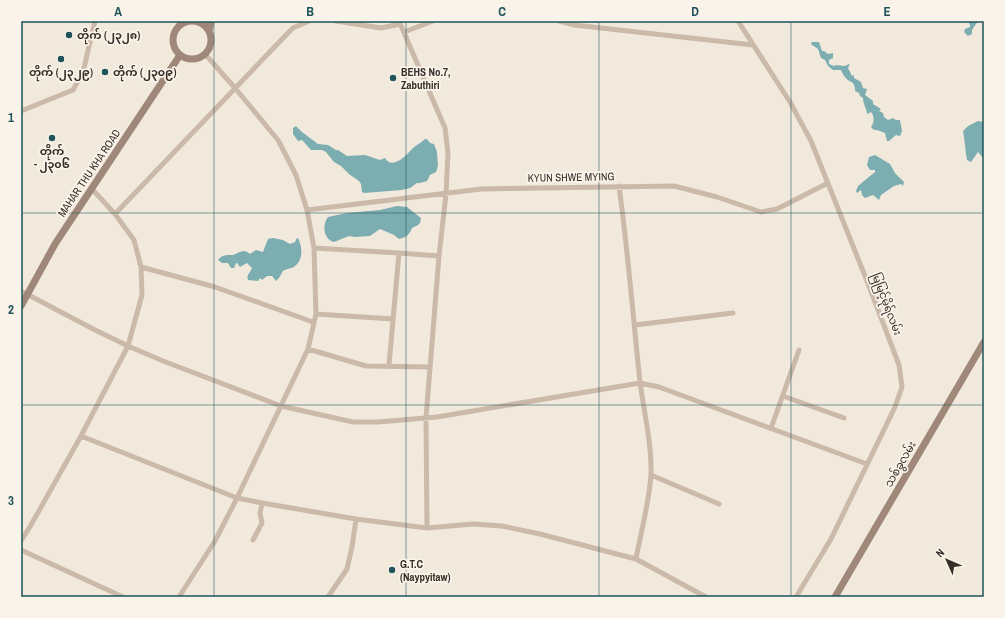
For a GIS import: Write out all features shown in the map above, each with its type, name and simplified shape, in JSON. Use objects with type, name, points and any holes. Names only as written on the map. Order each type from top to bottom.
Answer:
[{"type":"main road","points":[[209,32],[204,25],[193,21],[179,23],[174,37],[176,50],[185,58],[195,58],[205,54],[211,43],[209,32],[211,21]]},
{"type":"main road","name":"MAHAR THU KHA ROAD","points":[[21,306],[24,292],[180,55]]},
{"type":"main road","name":"သစ်ခွလမ်း","points":[[836,597],[984,342]]},
{"type":"street","points":[[21,112],[73,90],[83,72],[95,21]]},
{"type":"street","points":[[115,214],[294,28],[309,21]]},
{"type":"street","points":[[336,21],[381,28],[399,23],[444,128],[448,153],[446,194],[439,256],[426,418],[427,528]]},
{"type":"street","points":[[404,32],[433,21]]},
{"type":"street","points":[[559,21],[574,25],[753,44]]},
{"type":"street","name":"မြမြင့်မိုရ်လမ်း","points":[[738,21],[790,102],[808,134],[870,286],[899,365],[902,387],[895,407],[831,539],[796,597]]},
{"type":"street","points":[[178,597],[215,540],[237,498],[308,349],[316,314],[314,248],[307,210],[296,175],[278,140],[205,54]]},
{"type":"street","name":"KYUN SHWE MYING","points":[[307,210],[481,189],[674,186],[717,197],[761,212],[777,209],[828,183]]},
{"type":"street","points":[[619,186],[651,474],[636,559]]},
{"type":"street","points":[[21,541],[31,526],[81,436],[128,346],[142,295],[141,267],[134,240],[115,214],[92,189]]},
{"type":"street","points":[[314,248],[439,256]]},
{"type":"street","points":[[389,365],[399,253]]},
{"type":"street","points":[[141,267],[215,287],[313,322]]},
{"type":"street","points":[[24,292],[128,346],[281,406],[353,422],[378,422],[426,418],[640,383],[659,387],[867,464]]},
{"type":"street","points":[[635,325],[733,313]]},
{"type":"street","points":[[316,314],[393,319]]},
{"type":"street","points":[[308,349],[366,366],[389,365],[430,367]]},
{"type":"street","points":[[771,428],[799,350]]},
{"type":"street","points":[[783,396],[844,418]]},
{"type":"street","points":[[81,436],[237,498],[262,504],[356,519],[427,528],[473,524],[502,526],[540,534],[636,559],[706,597]]},
{"type":"street","points":[[651,474],[720,504]]},
{"type":"street","points":[[253,540],[262,523],[260,513],[262,504]]},
{"type":"street","points":[[328,597],[347,569],[356,519]]},
{"type":"street","points":[[21,550],[123,597]]},
{"type":"water","points":[[968,21],[978,21],[972,30],[972,34],[968,36],[964,32],[965,29],[970,27]]},
{"type":"water","points":[[812,42],[819,42],[822,51],[828,54],[833,53],[833,58],[829,60],[829,64],[834,66],[844,66],[850,64],[848,68],[852,76],[854,75],[854,78],[861,82],[863,88],[867,89],[865,95],[873,101],[873,104],[881,109],[879,111],[883,113],[884,117],[888,120],[893,118],[900,120],[902,131],[900,136],[896,135],[887,141],[885,133],[874,130],[871,127],[874,118],[871,112],[867,114],[863,98],[855,91],[853,83],[843,75],[841,70],[833,70],[828,66],[825,60],[821,58],[818,49],[811,44]]},
{"type":"water","points":[[978,121],[984,122],[984,159],[978,152],[971,162],[967,160],[963,131],[968,126]]},
{"type":"water","points":[[296,126],[318,144],[328,145],[347,156],[365,155],[380,160],[385,158],[391,163],[399,161],[415,146],[427,139],[430,143],[434,144],[437,152],[438,166],[436,172],[430,175],[427,181],[417,183],[410,188],[364,193],[362,192],[359,181],[334,162],[326,152],[322,150],[311,150],[302,140],[298,141],[293,134],[293,128]]},
{"type":"water","points":[[875,155],[890,164],[895,173],[904,182],[903,186],[901,184],[894,186],[881,195],[879,200],[873,195],[865,198],[862,195],[861,190],[857,193],[856,191],[858,186],[875,172],[875,170],[870,170],[867,165],[869,157]]},
{"type":"water","points":[[397,206],[407,207],[421,218],[420,223],[412,228],[409,234],[404,237],[399,239],[394,235],[380,229],[370,236],[349,236],[334,242],[326,235],[324,228],[328,217],[347,213],[380,210]]},
{"type":"water","points":[[273,238],[283,240],[290,244],[295,242],[298,238],[301,249],[301,256],[298,263],[294,267],[283,271],[276,281],[272,276],[267,276],[262,280],[260,278],[258,281],[248,280],[248,275],[252,268],[247,263],[240,267],[236,263],[234,268],[231,268],[228,263],[222,263],[218,260],[223,256],[233,255],[242,251],[246,251],[250,254],[256,250],[263,252],[268,239]]},
{"type":"place","name":"တိုက် (၂၃၂၈)","points":[[69,35]]},
{"type":"place","name":"တိုက် (၂၃၂၉)","points":[[61,59]]},
{"type":"place","name":"တိုက် (၂၃၀၉)","points":[[105,72]]},
{"type":"place","name":"BEHS No.7, Zabuthiri","points":[[393,78]]},
{"type":"place","name":"တိုက် - ၂၃၀၆","points":[[52,138]]},
{"type":"place","name":"G.T.C (Naypyitaw)","points":[[392,570]]}]
